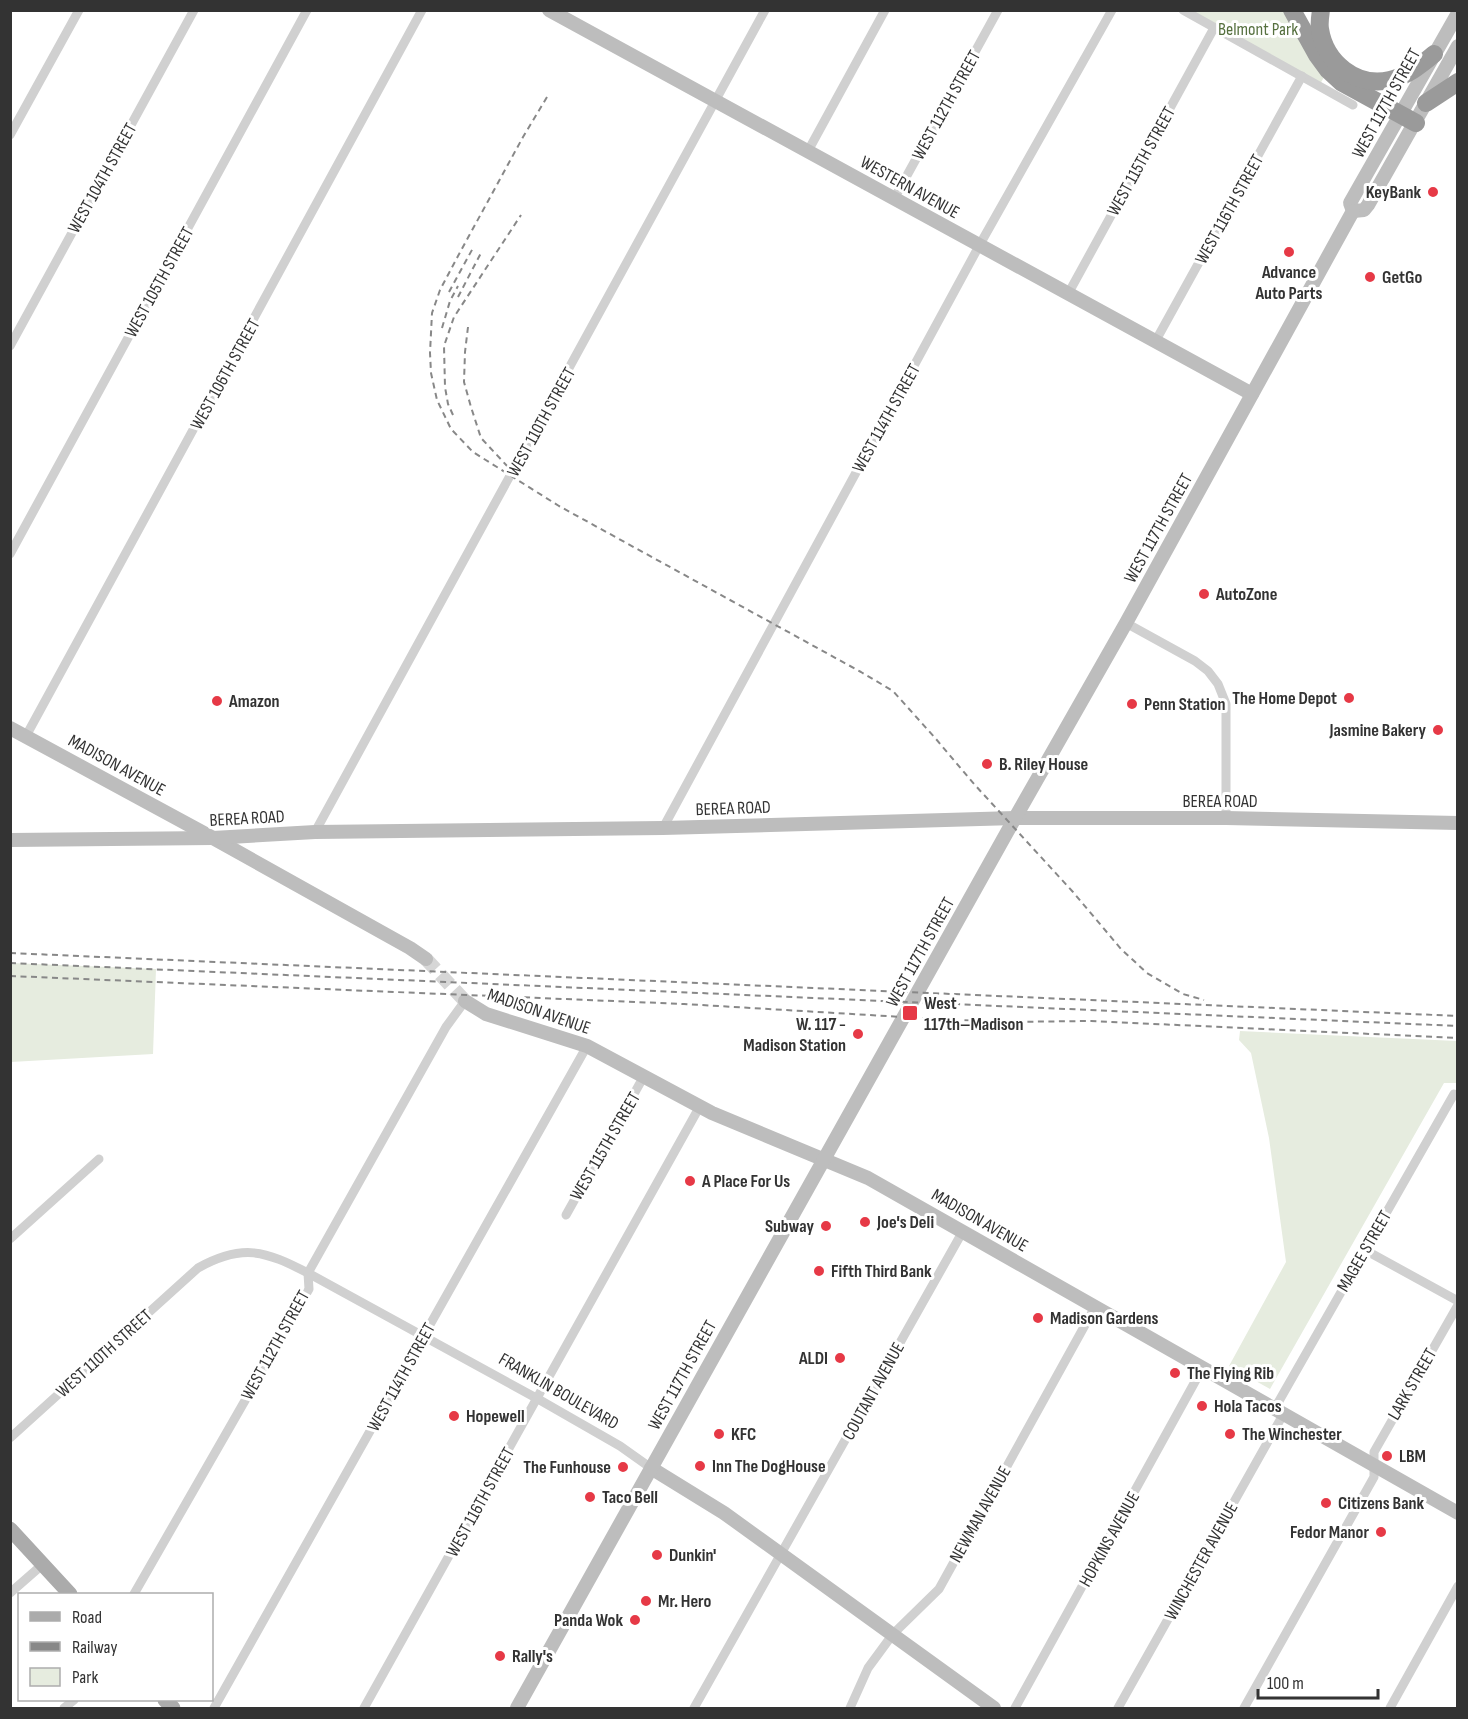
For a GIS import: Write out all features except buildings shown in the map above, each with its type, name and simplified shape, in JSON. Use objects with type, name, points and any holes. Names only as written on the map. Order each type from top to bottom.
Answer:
[{"type":"highway","points":[[1292,10],[1328,70],[1341,81],[1408,118]]},
{"type":"highway","points":[[1321,10],[1320,33],[1332,58],[1349,74],[1360,79],[1390,80],[1413,71],[1434,54]]},
{"type":"highway","points":[[1426,104],[1458,82]]},
{"type":"main road","name":"WESTERN AVENUE","points":[[549,10],[1252,394]]},
{"type":"main road","name":"WEST 117TH STREET","points":[[517,1708],[1126,623],[1353,211],[1350,203],[1408,118],[1434,54],[1458,14]]},
{"type":"main road","name":"WEST 117TH STREET","points":[[1408,118],[1426,104],[1458,46]]},
{"type":"main road","name":"MADISON AVENUE","points":[[10,728],[213,838],[426,959]]},
{"type":"main road","name":"BEREA ROAD","points":[[10,840],[213,838],[315,832],[663,828],[1015,818],[1226,818],[1458,823]]},
{"type":"main road","name":"MADISON AVENUE","points":[[465,1001],[486,1014],[587,1046],[725,1119],[868,1178],[1458,1513]]},
{"type":"main road","name":"FRANKLIN BOULEVARD","points":[[651,1468],[709,1503],[994,1708]]},
{"type":"main road","points":[[10,1529],[69,1593]]},
{"type":"street","points":[[10,135],[79,10]]},
{"type":"street","name":"WEST 104TH STREET","points":[[10,346],[194,10]]},
{"type":"street","name":"WEST 105TH STREET","points":[[10,554],[307,10]]},
{"type":"street","name":"WEST 106TH STREET","points":[[26,736],[422,10]]},
{"type":"street","name":"WEST 110TH STREET","points":[[315,832],[765,10]]},
{"type":"street","points":[[808,151],[885,10]]},
{"type":"street","name":"WEST 112TH STREET","points":[[894,199],[998,10]]},
{"type":"street","name":"WEST 114TH STREET","points":[[663,828],[980,246],[1112,10]]},
{"type":"street","points":[[1183,10],[1353,105]]},
{"type":"street","name":"WEST 115TH STREET","points":[[1068,294],[1214,28]]},
{"type":"street","name":"WEST 116TH STREET","points":[[1155,342],[1302,76]]},
{"type":"street","points":[[1126,623],[1195,661],[1208,671],[1218,684],[1226,704],[1226,818]]},
{"type":"street","name":"WEST 112TH STREET","points":[[135,1593],[309,1289],[308,1273],[446,1027],[465,1001]]},
{"type":"street","name":"WEST 114TH STREET","points":[[214,1708],[587,1046]]},
{"type":"street","name":"WEST 115TH STREET","points":[[566,1215],[644,1076]]},
{"type":"street","name":"MAGEE STREET","points":[[1279,1411],[1365,1250],[1456,1094]]},
{"type":"street","name":"WEST 116TH STREET","points":[[364,1708],[700,1106]]},
{"type":"street","points":[[10,1239],[99,1159]]},
{"type":"street","name":"COUTANT AVENUE","points":[[694,1708],[963,1231]]},
{"type":"street","points":[[1365,1250],[1458,1303]]},
{"type":"street","name":"FRANKLIN BOULEVARD","points":[[198,1268],[226,1256],[255,1253],[279,1258],[538,1399],[620,1446],[651,1468]]},
{"type":"street","name":"WEST 110TH STREET","points":[[10,1438],[198,1268]]},
{"type":"street","name":"LARK STREET","points":[[1244,1708],[1374,1477],[1374,1452],[1458,1303]]},
{"type":"street","name":"NEWMAN AVENUE","points":[[850,1708],[868,1668],[892,1634],[939,1589],[1095,1307]]},
{"type":"street","name":"HOPKINS AVENUE","points":[[1015,1708],[1202,1369]]},
{"type":"street","name":"WINCHESTER AVENUE","points":[[1118,1708],[1279,1411]]},
{"type":"street","points":[[10,1593],[42,1565]]},
{"type":"street","points":[[1390,1708],[1458,1586]]},
{"type":"green space","name":"Belmont Park","points":[[1183,11],[1292,11],[1328,70],[1319,86]]},
{"type":"green space","points":[[11,963],[156,969],[153,1054],[11,1062]]},
{"type":"green space","points":[[1240,1031],[1457,1041],[1457,1083],[1444,1083],[1270,1389],[1229,1366],[1286,1262],[1269,1138],[1251,1053],[1239,1040]]},
{"type":"tunnel","points":[[426,959],[465,1001]]},
{"type":"railway","points":[[547,97],[458,256],[440,290],[432,313],[431,373],[437,400],[451,429],[473,452],[559,506],[893,691],[1121,949],[1147,973],[1183,994],[1204,1000]]},
{"type":"railway","points":[[453,415],[445,387],[444,346],[454,317],[521,215]]},
{"type":"railway","points":[[449,292],[473,248]]},
{"type":"railway","points":[[458,297],[482,251]]},
{"type":"railway","points":[[442,328],[450,301],[458,286]]},
{"type":"railway","points":[[468,327],[464,382],[471,407],[481,438],[509,468]]},
{"type":"railway","points":[[10,953],[1458,1016]]},
{"type":"railway","points":[[10,963],[1458,1026]]},
{"type":"railway","points":[[10,976],[684,1004],[1001,1022],[1091,1021],[1458,1038]]},
{"type":"place","name":"KeyBank","points":[[1433,192]]},
{"type":"place","name":"Advance Auto Parts","points":[[1289,252]]},
{"type":"place","name":"GetGo","points":[[1370,277]]},
{"type":"place","name":"AutoZone","points":[[1204,594]]},
{"type":"place","name":"The Home Depot","points":[[1349,698]]},
{"type":"place","name":"Amazon","points":[[217,701]]},
{"type":"place","name":"Penn Station","points":[[1132,704]]},
{"type":"place","name":"Jasmine Bakery","points":[[1438,730]]},
{"type":"place","name":"B. Riley House","points":[[987,764]]},
{"type":"place","name":"West 117th–Madison","points":[[910,1013]]},
{"type":"place","name":"W. 117 - Madison Station","points":[[858,1034]]},
{"type":"place","name":"A Place For Us","points":[[690,1181]]},
{"type":"place","name":"Joe's Deli","points":[[865,1222]]},
{"type":"place","name":"Subway","points":[[826,1226]]},
{"type":"place","name":"Fifth Third Bank","points":[[819,1271]]},
{"type":"place","name":"Madison Gardens","points":[[1038,1318]]},
{"type":"place","name":"ALDI","points":[[840,1358]]},
{"type":"place","name":"The Flying Rib","points":[[1175,1373]]},
{"type":"place","name":"Hola Tacos","points":[[1202,1406]]},
{"type":"place","name":"Hopewell","points":[[454,1416]]},
{"type":"place","name":"KFC","points":[[719,1434]]},
{"type":"place","name":"The Winchester","points":[[1230,1434]]},
{"type":"place","name":"LBM","points":[[1387,1456]]},
{"type":"place","name":"Inn The DogHouse","points":[[700,1466]]},
{"type":"place","name":"The Funhouse","points":[[623,1467]]},
{"type":"place","name":"Taco Bell","points":[[590,1497]]},
{"type":"place","name":"Citizens Bank","points":[[1326,1503]]},
{"type":"place","name":"Fedor Manor","points":[[1381,1532]]},
{"type":"place","name":"Dunkin'","points":[[657,1555]]},
{"type":"place","name":"Mr. Hero","points":[[646,1601]]},
{"type":"place","name":"Panda Wok","points":[[635,1620]]},
{"type":"place","name":"Rally's","points":[[500,1656]]}]
